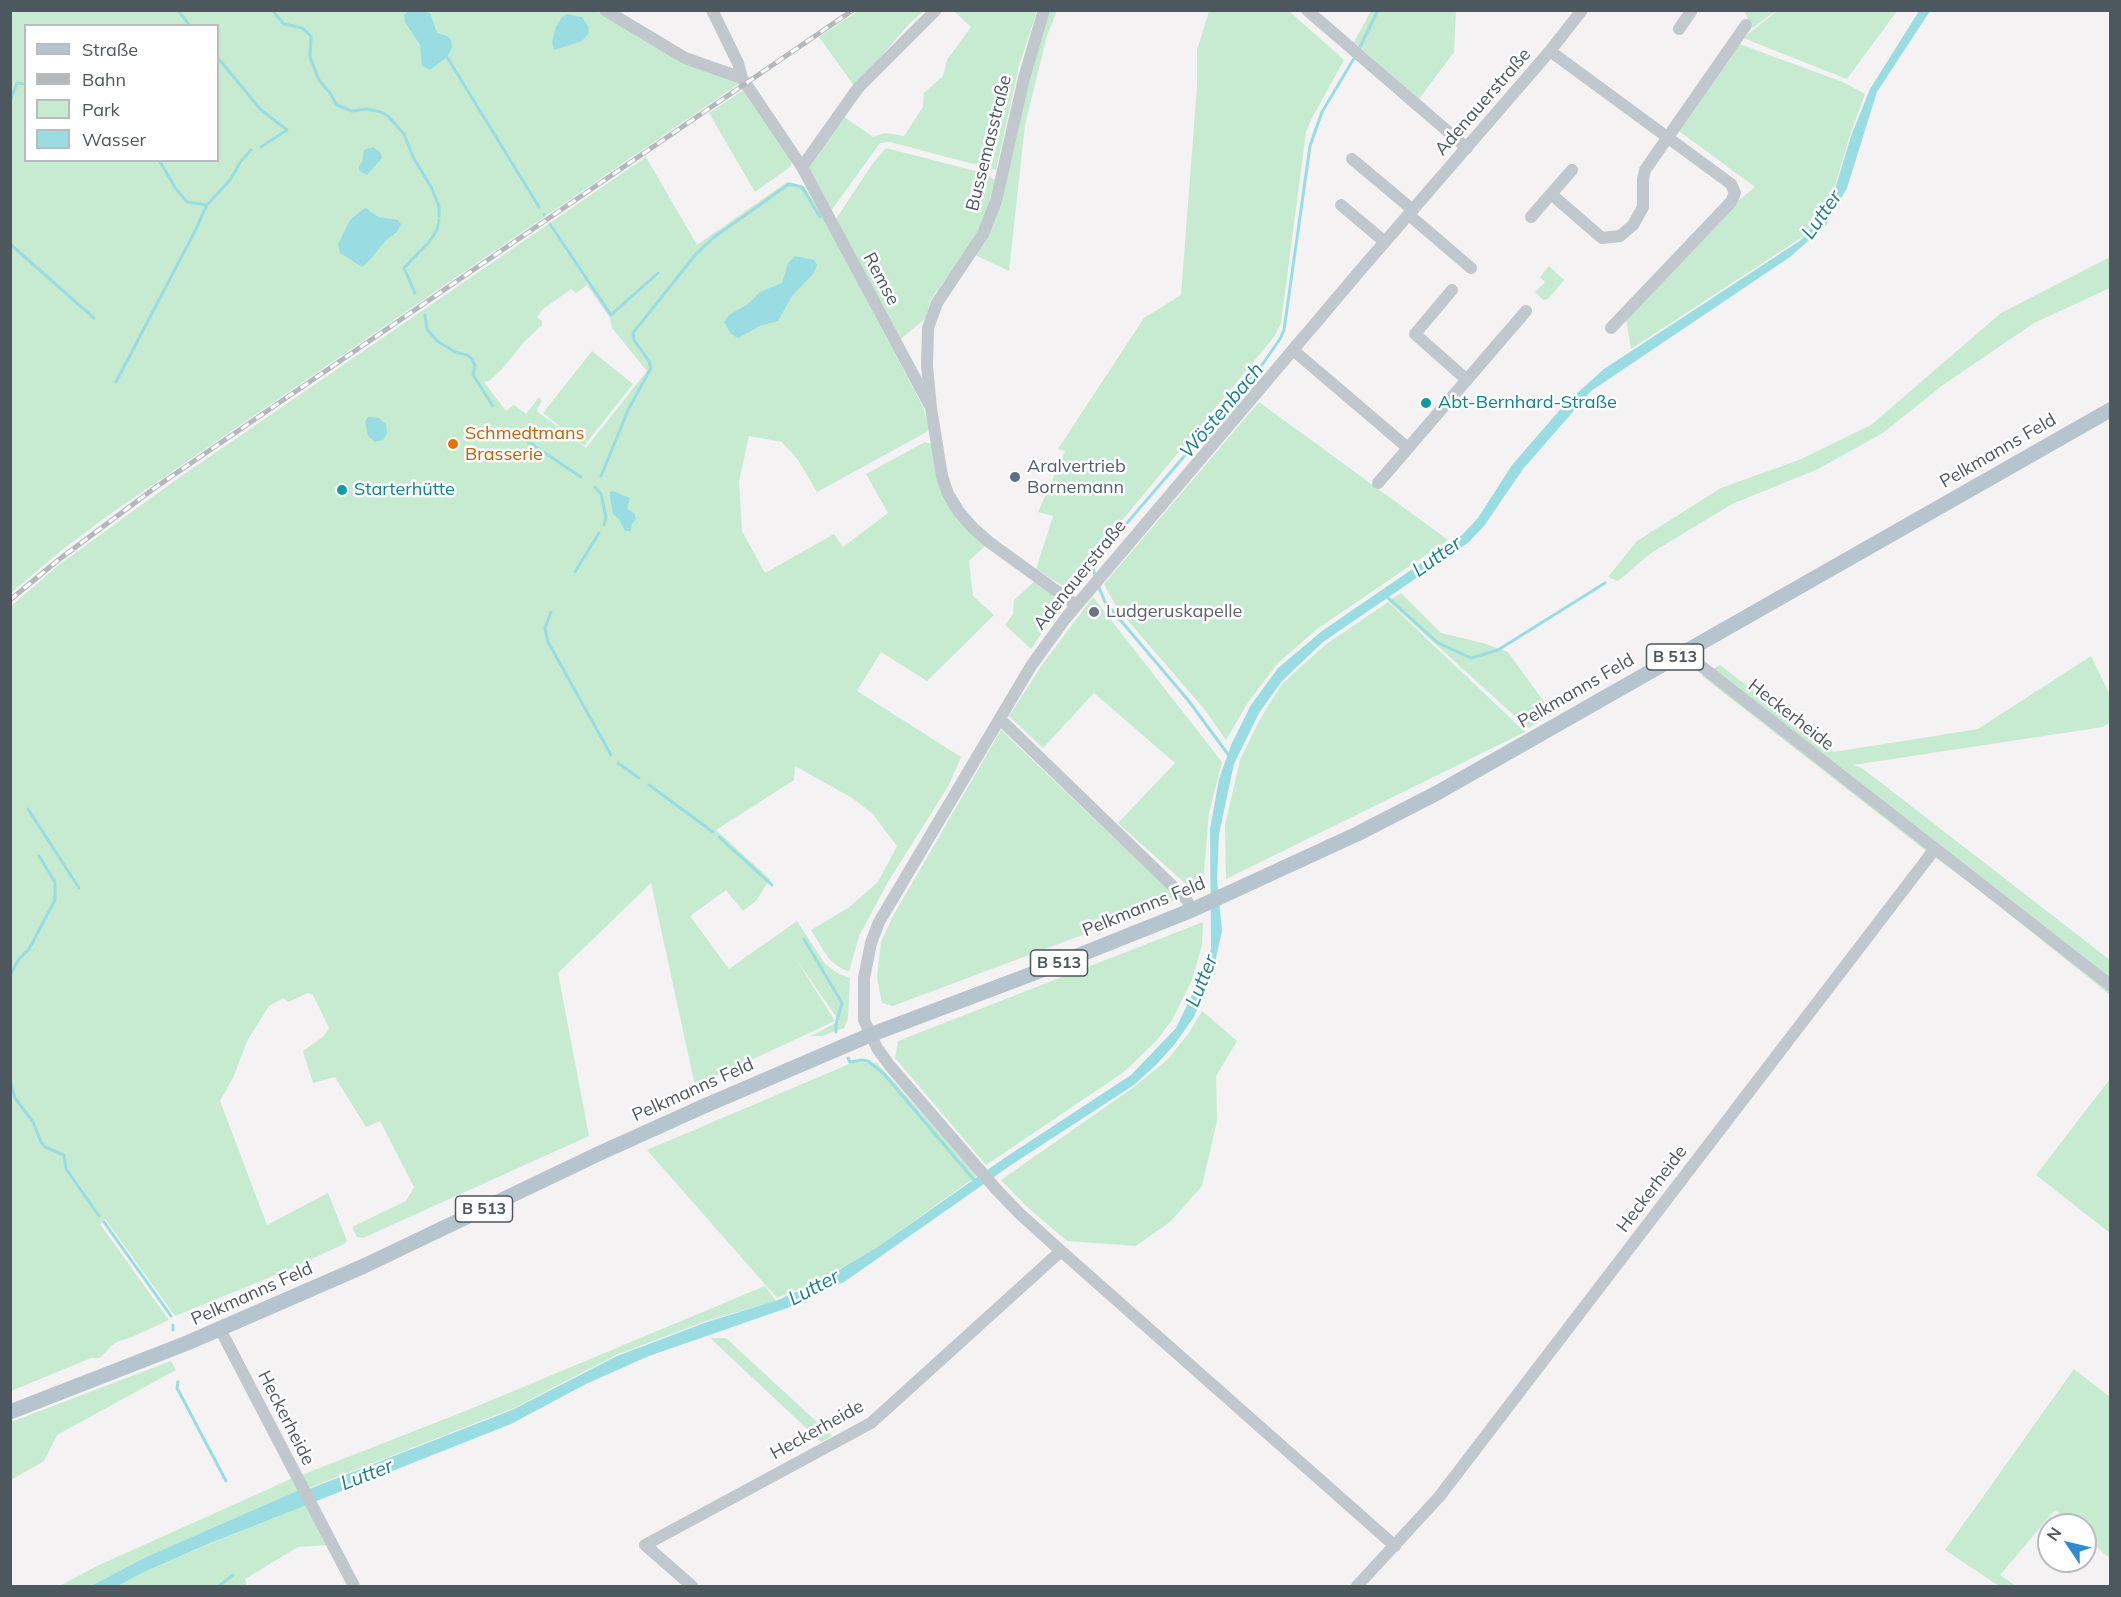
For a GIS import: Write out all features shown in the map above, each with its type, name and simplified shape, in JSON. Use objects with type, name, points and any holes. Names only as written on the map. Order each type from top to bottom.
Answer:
[{"type":"main road","name":"Pelkmanns Feld","points":[[13,1412],[220,1329],[364,1266],[681,1116],[870,1035],[1037,972],[1197,907],[1348,838],[1437,793],[2110,410]]},
{"type":"street","points":[[605,10],[685,58],[742,78]]},
{"type":"street","name":"Remse","points":[[712,10],[738,63],[742,78],[802,167],[931,408]]},
{"type":"street","points":[[802,167],[858,88],[936,10]]},
{"type":"street","name":"Bussemasstraße","points":[[1044,10],[1024,78],[996,201],[983,234],[937,303],[928,328],[927,366],[942,476],[948,494],[959,512],[989,542],[1076,605]]},
{"type":"street","points":[[1307,10],[1467,148]]},
{"type":"street","name":"Adenauerstraße","points":[[870,1035],[864,1020],[864,978],[870,943],[879,922],[1038,656],[1090,588],[1550,51],[1582,10]]},
{"type":"street","points":[[1679,29],[1692,10]]},
{"type":"street","points":[[1551,194],[1602,238],[1620,236],[1633,225],[1643,207],[1645,170],[1746,25]]},
{"type":"street","points":[[1550,51],[1731,184],[1735,193],[1731,202],[1611,328]]},
{"type":"street","points":[[1352,159],[1471,268]]},
{"type":"street","points":[[1531,216],[1572,170]]},
{"type":"street","points":[[1341,205],[1385,242]]},
{"type":"street","points":[[1452,290],[1414,334],[1467,380]]},
{"type":"street","points":[[1378,483],[1526,311]]},
{"type":"street","points":[[1293,350],[1408,448]]},
{"type":"street","name":"Heckerheide","points":[[1683,652],[2110,985]]},
{"type":"street","points":[[1000,719],[1186,899],[1197,907]]},
{"type":"street","name":"Heckerheide","points":[[1357,1587],[1439,1497],[1934,850]]},
{"type":"street","points":[[870,1035],[890,1066],[996,1189],[1061,1251],[1395,1546]]},
{"type":"street","name":"Heckerheide","points":[[692,1587],[645,1545],[871,1423],[1061,1251]]},
{"type":"street","name":"Heckerheide","points":[[220,1329],[354,1587]]},
{"type":"green space","points":[[10,11],[596,11],[695,66],[740,83],[110,514],[62,550],[11,593]]},
{"type":"green space","points":[[858,11],[924,11],[909,24],[855,87],[819,37]]},
{"type":"green space","points":[[954,11],[1037,11],[1019,66],[996,170],[890,142],[880,143],[831,211],[808,168],[843,116],[873,137],[885,133],[904,136],[923,107],[924,93],[943,76],[947,60],[971,27]]},
{"type":"green space","points":[[1047,11],[1057,11],[1047,36],[1025,125],[1009,271],[975,255]]},
{"type":"green space","points":[[1209,11],[1289,11],[1344,60],[1306,132],[1281,323],[1274,337],[1066,588],[1036,569],[1053,516],[1038,512],[1065,451],[1058,449],[1144,318],[1181,295],[1197,86],[1197,50]]},
{"type":"green space","points":[[1371,11],[1456,11],[1454,52],[1419,99],[1354,42]]},
{"type":"green space","points":[[1744,11],[1775,11],[1753,28]]},
{"type":"green space","points":[[1777,11],[1897,11],[1847,79],[1743,38]]},
{"type":"green space","points":[[1739,44],[1843,82],[1865,94],[1832,195],[1822,213],[1801,238],[1631,349],[1626,319],[1734,204],[1755,187],[1679,131]]},
{"type":"green space","points":[[745,89],[793,160],[790,167],[755,192],[709,113]]},
{"type":"green space","points":[[886,148],[987,174],[995,180],[979,232],[930,301],[927,317],[900,340],[836,219],[873,163]]},
{"type":"green space","points":[[646,157],[697,245],[787,182],[805,187],[923,407],[929,428],[925,433],[817,492],[798,460],[782,442],[749,436],[739,481],[742,531],[765,573],[834,534],[843,547],[888,513],[866,474],[925,442],[931,444],[936,475],[986,545],[969,561],[973,596],[994,615],[927,681],[881,652],[857,691],[961,757],[949,785],[888,882],[859,936],[849,972],[829,959],[811,930],[848,908],[878,882],[897,846],[872,813],[852,798],[795,766],[794,780],[716,830],[770,879],[756,901],[743,911],[726,890],[690,916],[729,969],[797,921],[825,964],[839,974],[850,978],[848,1019],[844,1028],[822,1036],[811,1036],[839,1021],[796,959],[835,1021],[695,1086],[651,883],[558,973],[589,1136],[363,1238],[357,1237],[352,1227],[406,1201],[414,1187],[380,1121],[366,1127],[335,1077],[313,1083],[303,1051],[324,1036],[329,1028],[313,995],[308,993],[288,1002],[284,998],[269,1006],[247,1041],[234,1076],[220,1101],[267,1225],[328,1193],[347,1241],[290,1269],[175,1316],[105,1219],[100,1224],[169,1320],[117,1342],[100,1358],[91,1358],[11,1391],[10,607],[60,564],[177,479]],"holes":[[[587,285],[610,318],[612,328],[647,371],[586,448],[538,412],[537,409],[542,401],[539,397],[526,414],[514,405],[506,411],[484,382],[489,381],[502,369],[524,342],[542,325],[542,321],[537,317],[542,310],[571,289],[576,293]]]},
{"type":"green space","points":[[2110,257],[2110,288],[2034,323],[1943,385],[1883,433],[1818,469],[1732,504],[1651,553],[1618,581],[1608,577],[1637,541],[1721,488],[1799,460],[1871,425],[2001,313]]},
{"type":"green space","points":[[1549,266],[1564,280],[1548,299],[1543,300],[1535,292],[1545,282],[1540,277]]},
{"type":"green space","points":[[592,351],[633,384],[584,446],[543,413]]},
{"type":"green space","points":[[1259,402],[1448,540],[1317,629],[1277,664],[1247,704],[1226,740],[1205,710],[1117,608],[1104,584]]},
{"type":"green space","points":[[1036,580],[1055,594],[1062,603],[1031,649],[1005,625],[1013,614],[1014,600]]},
{"type":"green space","points":[[1401,593],[1441,633],[1483,643],[1508,652],[1553,714],[1528,728],[1388,601]]},
{"type":"green space","points":[[1093,597],[1222,762],[1209,813],[1203,885],[1188,886],[1118,823],[1175,763],[1094,693],[1043,748],[1009,716],[1042,665]]},
{"type":"green space","points":[[1388,602],[1525,732],[1226,879],[1225,825],[1240,760],[1260,719],[1282,684],[1325,645]]},
{"type":"green space","points":[[2091,656],[2110,695],[2110,722],[2103,727],[1853,765],[1862,768],[2110,960],[2110,995],[1977,888],[1702,676],[1720,665],[1834,752],[1978,729]]},
{"type":"green space","points":[[1001,730],[1178,899],[893,1006],[882,1003],[877,978],[881,942],[893,916]]},
{"type":"green space","points":[[1203,922],[1202,945],[1192,980],[1172,1020],[1157,1040],[1124,1072],[986,1165],[895,1058],[898,1041]]},
{"type":"green space","points":[[1202,1011],[1237,1041],[1216,1076],[1217,1121],[1202,1186],[1171,1221],[1136,1246],[1067,1241],[1026,1206],[1001,1180],[1134,1087],[1168,1059],[1188,1034]]},
{"type":"green space","points":[[854,1062],[877,1063],[978,1175],[876,1248],[819,1281],[777,1298],[647,1150]]},
{"type":"green space","points":[[2110,1079],[2110,1233],[2036,1175]]},
{"type":"green space","points":[[765,1286],[776,1301],[706,1321],[616,1355],[514,1408],[309,1488],[299,1476],[468,1410]]},
{"type":"green space","points":[[710,1338],[726,1338],[832,1436],[821,1442]]},
{"type":"green space","points":[[171,1361],[176,1370],[57,1435],[44,1461],[11,1480],[11,1422]]},
{"type":"green space","points":[[2074,1369],[2110,1397],[2110,1555],[2108,1557],[2097,1547],[2097,1513],[2059,1513],[2055,1510],[2052,1513],[2037,1513],[2037,1531],[2000,1575],[2016,1586],[1999,1586],[1945,1550]]},
{"type":"green space","points":[[293,1478],[299,1490],[146,1557],[91,1586],[59,1586],[97,1566]]},
{"type":"green space","points":[[306,1503],[327,1545],[298,1547],[245,1579],[247,1586],[118,1586],[144,1572]]},
{"type":"water","points":[[408,11],[430,13],[437,33],[451,40],[452,48],[447,57],[430,70],[422,66],[420,45],[405,22],[404,15]]},
{"type":"water","name":"Lutter","points":[[1919,11],[1930,11],[1877,92],[1847,188],[1826,225],[1790,257],[1591,391],[1523,469],[1484,526],[1469,542],[1323,642],[1282,681],[1259,713],[1234,764],[1219,834],[1217,880],[1222,931],[1212,976],[1194,1017],[1174,1045],[1134,1085],[1011,1165],[844,1282],[790,1307],[649,1356],[586,1384],[511,1424],[213,1542],[118,1586],[91,1586],[146,1557],[299,1490],[309,1489],[512,1410],[617,1356],[707,1322],[778,1300],[820,1281],[876,1248],[1006,1157],[1131,1075],[1176,1028],[1206,966],[1211,948],[1210,829],[1219,779],[1232,743],[1251,705],[1278,668],[1322,631],[1462,535],[1478,518],[1512,465],[1565,404],[1604,369],[1801,240],[1833,196],[1851,136],[1870,89]]},
{"type":"water","points":[[567,14],[582,17],[588,26],[589,33],[582,41],[554,50],[552,42],[556,27],[562,17]]},
{"type":"water","points":[[373,147],[380,152],[382,158],[367,175],[359,171],[359,167],[364,150]]},
{"type":"water","points":[[366,208],[378,217],[398,220],[401,224],[397,232],[386,240],[362,267],[340,253],[338,244],[350,220]]},
{"type":"water","points":[[795,256],[814,260],[817,265],[813,274],[792,296],[778,321],[760,326],[738,338],[731,334],[724,322],[729,315],[748,304],[760,292],[782,283],[788,263]]},
{"type":"water","points":[[368,417],[379,418],[386,424],[387,434],[383,440],[375,442],[368,436],[365,422]]},
{"type":"water","points":[[613,491],[630,498],[627,509],[634,513],[636,519],[631,531],[625,531],[619,519],[613,514],[610,492]]},
{"type":"waterway","points":[[178,10],[188,24]]},
{"type":"waterway","points":[[272,10],[284,24],[302,28],[311,36],[310,57],[319,80],[337,105],[352,111],[367,109],[381,112],[388,116],[404,134],[413,157],[431,187],[439,206],[439,216]]},
{"type":"waterway","name":"Wöstenbach","points":[[1359,49],[1378,10]]},
{"type":"waterway","name":"Wöstenbach","points":[[1095,576],[1093,567],[1097,558],[1259,369],[1280,339],[1284,330],[1310,146],[1322,112],[1356,55]]},
{"type":"waterway","points":[[447,57],[539,207]]},
{"type":"waterway","points":[[219,59],[261,110],[287,130],[261,147]]},
{"type":"waterway","points":[[10,102],[17,83],[24,84]]},
{"type":"waterway","points":[[116,382],[207,205],[230,180],[241,161],[251,150]]},
{"type":"waterway","points":[[160,162],[176,189],[187,202],[207,205]]},
{"type":"waterway","points":[[601,476],[629,408],[651,368],[649,361],[634,340],[633,333],[696,254],[713,238],[789,184],[802,187],[820,217]]},
{"type":"waterway","points":[[415,293],[404,268],[429,242],[437,230],[439,220]]},
{"type":"waterway","points":[[550,224],[611,315],[658,273]]},
{"type":"waterway","points":[[10,244],[94,318]]},
{"type":"waterway","points":[[425,315],[427,329],[437,341],[472,359],[475,366],[473,375],[493,406]]},
{"type":"waterway","points":[[521,437],[581,477]]},
{"type":"waterway","points":[[595,487],[601,494],[606,517],[604,525]]},
{"type":"waterway","points":[[575,572],[599,533]]},
{"type":"waterway","points":[[1385,595],[1438,643],[1471,658],[1498,650],[1605,583]]},
{"type":"waterway","name":"Wöstenbach","points":[[1098,585],[1105,602],[1188,700],[1230,757]]},
{"type":"waterway","points":[[551,612],[545,628],[548,642],[611,755]]},
{"type":"waterway","points":[[618,763],[639,778]]},
{"type":"waterway","points":[[649,785],[713,832]]},
{"type":"waterway","points":[[28,809],[79,888]]},
{"type":"waterway","points":[[719,837],[772,885]]},
{"type":"waterway","points":[[10,975],[19,959],[29,949],[55,900],[55,882],[39,856]]},
{"type":"waterway","points":[[804,939],[842,1003],[836,1032]]},
{"type":"waterway","points":[[848,1058],[850,1062],[868,1061],[884,1074],[975,1181]]},
{"type":"waterway","points":[[10,1080],[15,1098],[33,1122],[41,1142],[45,1147],[64,1155],[66,1169],[99,1216]]},
{"type":"waterway","points":[[104,1222],[171,1316]]},
{"type":"waterway","points":[[173,1325],[173,1330]]},
{"type":"waterway","points":[[178,1382],[177,1388],[226,1481]]},
{"type":"waterway","points":[[219,1586],[233,1575]]},
{"type":"railway","points":[[10,600],[57,561],[156,487],[853,10]]},
{"type":"place","name":"Abt-Bernhard-Straße","points":[[1426,403]]},
{"type":"place","name":"Schmedtmans Brasserie","points":[[453,444]]},
{"type":"place","name":"Aralvertrieb Bornemann","points":[[1015,477]]},
{"type":"place","name":"Starterhütte","points":[[342,490]]},
{"type":"place","name":"Ludgeruskapelle","points":[[1094,612]]}]
